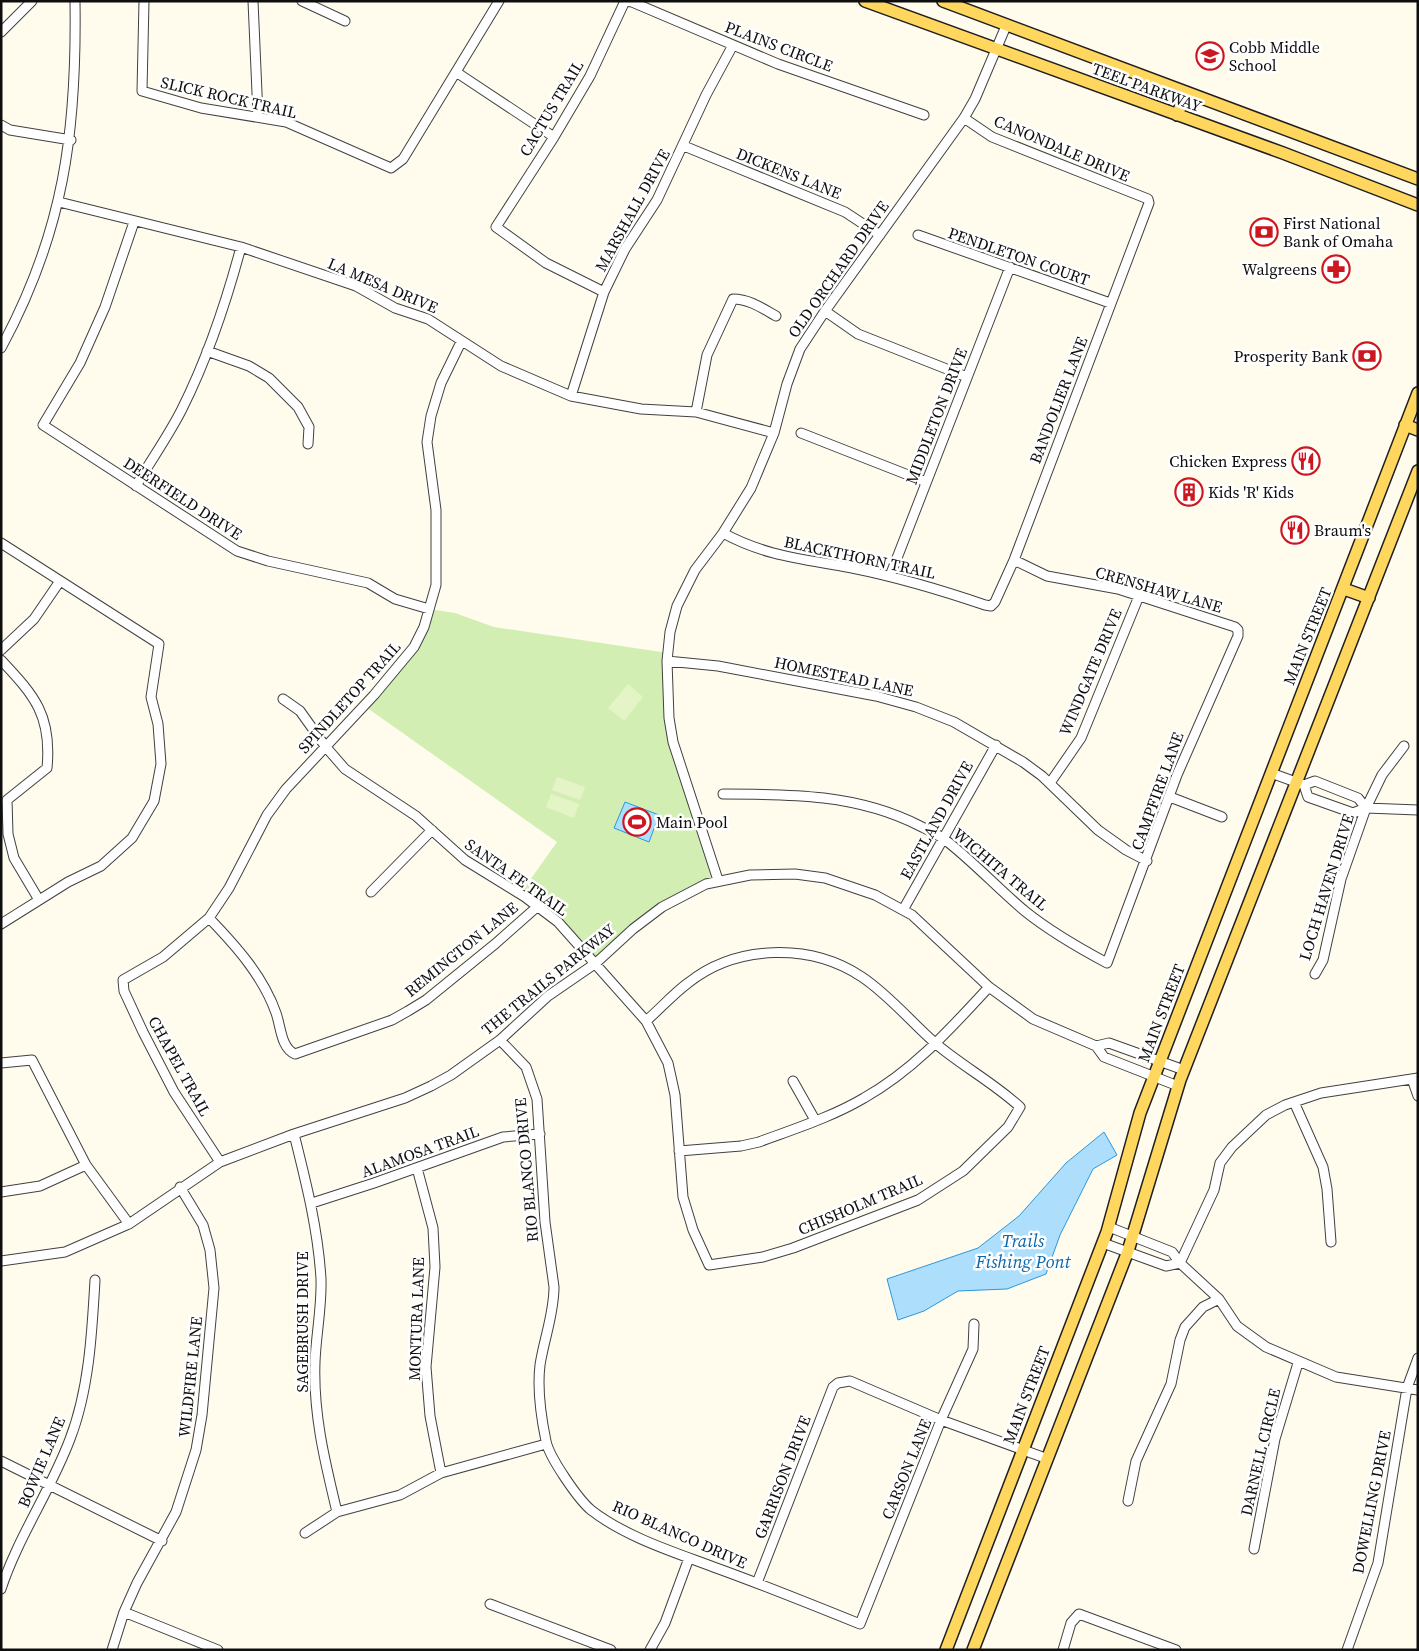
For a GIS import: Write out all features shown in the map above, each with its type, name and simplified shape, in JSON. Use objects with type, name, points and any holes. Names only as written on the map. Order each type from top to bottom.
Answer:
[{"type":"main road","name":"TEEL PARKWAY","points":[[865,1],[1418,205]]},
{"type":"main road","name":"TEEL PARKWAY","points":[[943,1],[1418,179]]},
{"type":"main road","points":[[1177,115],[1186,93]]},
{"type":"main road","name":"MAIN STREET","points":[[946,1650],[1109,1227],[1140,1113],[1344,589],[1418,393]]},
{"type":"main road","points":[[1405,425],[1418,430]]},
{"type":"main road","points":[[974,1650],[1128,1251],[1184,1070],[1300,784],[1418,471]]},
{"type":"main road","points":[[1344,589],[1370,598]]},
{"type":"street","points":[[1,32],[32,1]]},
{"type":"street","points":[[1,348],[38,270],[59,202],[71,140],[76,80],[75,1]]},
{"type":"street","name":"SLICK ROCK TRAIL","points":[[144,1],[142,91],[201,108],[234,115],[258,116],[286,122],[391,168],[403,159],[456,72]]},
{"type":"street","points":[[253,1],[258,116]]},
{"type":"street","points":[[302,1],[345,20]]},
{"type":"street","points":[[499,1],[456,72],[554,137]]},
{"type":"street","name":"PLAINS CIRCLE","points":[[625,1],[632,2],[778,64],[924,115]]},
{"type":"street","name":"CACTUS TRAIL","points":[[604,292],[546,262],[496,226],[554,137],[590,76],[625,1]]},
{"type":"street","name":"OLD ORCHARD DRIVE","points":[[718,880],[674,742],[666,689],[670,632],[677,606],[695,570],[724,533],[751,488],[774,433],[787,384],[800,349],[825,311],[964,118],[975,99],[1006,26]]},
{"type":"street","name":"MARSHALL DRIVE","points":[[571,396],[604,292],[625,249],[657,200],[684,146],[706,95],[733,45]]},
{"type":"street","name":"CANONDALE DRIVE","points":[[964,118],[992,137],[1148,200],[1149,203]]},
{"type":"street","points":[[1,125],[10,130],[71,140]]},
{"type":"street","name":"DICKENS LANE","points":[[684,146],[845,212],[880,235]]},
{"type":"street","name":"LA MESA DRIVE","points":[[59,202],[241,247],[356,286],[395,308],[428,318],[501,366],[571,396],[642,409],[696,412],[774,433]]},
{"type":"street","name":"BANDOLIER LANE","points":[[991,606],[1014,560],[1149,203]]},
{"type":"street","name":"DEERFIELD DRIVE","points":[[134,222],[106,307],[80,363],[43,425],[237,551],[268,561],[368,583],[395,599],[429,609]]},
{"type":"street","name":"PENDLETON COURT","points":[[918,235],[1110,304]]},
{"type":"street","points":[[136,486],[181,410],[207,351],[226,302],[241,247]]},
{"type":"street","name":"MIDDLETON DRIVE","points":[[890,576],[1010,267]]},
{"type":"street","points":[[696,412],[707,355],[732,299],[740,299],[757,305],[776,316]]},
{"type":"street","points":[[825,311],[858,334],[967,377]]},
{"type":"street","name":"SPINDLETOP TRAIL","points":[[123,980],[170,952],[208,918],[229,888],[267,814],[324,746],[400,666],[414,647],[436,585],[436,510],[426,442],[440,383],[462,342]]},
{"type":"street","points":[[207,351],[249,366],[269,378],[298,407],[309,427],[308,444]]},
{"type":"street","points":[[801,433],[926,482]]},
{"type":"street","name":"BLACKTHORN TRAIL","points":[[724,533],[748,546],[783,556],[890,576],[991,606]]},
{"type":"street","points":[[1,543],[159,644],[152,697],[158,724],[160,764],[154,801],[132,838],[101,866],[68,882],[1,924]]},
{"type":"street","name":"CRENSHAW LANE","points":[[1014,560],[1047,576],[1118,589],[1235,627],[1238,630]]},
{"type":"street","points":[[1,650],[34,619],[60,582]]},
{"type":"street","name":"WINDGATE DRIVE","points":[[1050,783],[1082,738],[1139,596]]},
{"type":"street","name":"CAMPFIRE LANE","points":[[1107,963],[1196,728],[1238,636],[1238,630]]},
{"type":"street","points":[[1,660],[29,689],[39,705],[47,729],[47,768],[7,800],[8,834],[14,858],[39,900]]},
{"type":"street","name":"HOMESTEAD LANE","points":[[667,661],[718,666],[876,696],[916,707],[954,722],[996,745],[1036,771],[1098,830],[1147,861]]},
{"type":"street","name":"SANTA FE TRAIL","points":[[283,699],[300,710],[324,746],[346,769],[416,816],[465,860],[538,906],[558,922],[646,1021],[668,1063],[674,1095],[683,1197],[693,1230],[709,1265]]},
{"type":"street","name":"EASTLAND DRIVE","points":[[903,910],[996,745]]},
{"type":"street","name":"LOCH HAVEN DRIVE","points":[[1315,974],[1323,960],[1342,879],[1366,808],[1382,775],[1404,746]]},
{"type":"street","points":[[1271,773],[1300,784],[1315,781],[1358,798],[1366,808]]},
{"type":"street","points":[[1300,784],[1308,797],[1353,813],[1366,808],[1418,810]]},
{"type":"street","name":"WICHITA TRAIL","points":[[723,794],[791,794],[844,800],[883,810],[942,838],[1026,912],[1080,949],[1107,963]]},
{"type":"street","points":[[1170,797],[1222,817]]},
{"type":"street","points":[[371,892],[432,830]]},
{"type":"street","name":"THE TRAILS PARKWAY","points":[[1,1261],[65,1252],[129,1224],[180,1187],[220,1162],[294,1134],[405,1098],[431,1086],[451,1075],[500,1040],[548,996],[596,963],[633,929],[658,910],[706,884],[718,880],[771,873],[825,878],[875,895],[912,915],[990,987],[1033,1019],[1096,1046],[1104,1057],[1178,1086]]},
{"type":"street","name":"REMINGTON LANE","points":[[208,918],[249,962],[276,1012],[286,1048],[290,1052],[299,1054],[334,1039],[392,1020],[426,1000],[538,906]]},
{"type":"street","points":[[646,1021],[688,982],[711,968],[738,957],[782,952],[833,962],[864,978],[936,1044]]},
{"type":"street","name":"CHAPEL TRAIL","points":[[123,980],[124,991],[174,1092],[220,1162]]},
{"type":"street","points":[[679,1152],[741,1146],[759,1142],[865,1098],[905,1071],[936,1044],[990,987]]},
{"type":"street","name":"RIO BLANCO DRIVE","points":[[500,1040],[526,1067],[537,1099],[545,1222],[554,1287],[553,1306],[541,1359],[539,1384],[546,1444],[570,1486],[591,1509],[617,1526],[690,1558],[860,1624]]},
{"type":"street","name":"THE TRAILS PARKWAY","points":[[1096,1046],[1108,1043],[1184,1070]]},
{"type":"street","name":"CHISHOLM TRAIL","points":[[709,1265],[763,1257],[793,1248],[918,1200],[962,1171],[1008,1128],[1020,1107],[936,1044]]},
{"type":"street","points":[[1,1063],[32,1060],[86,1166],[129,1224]]},
{"type":"street","points":[[1180,1264],[1210,1199],[1220,1163],[1226,1154],[1266,1115],[1294,1102],[1321,1093],[1415,1078],[1418,1096]]},
{"type":"street","points":[[793,1081],[815,1120]]},
{"type":"street","points":[[1294,1102],[1323,1167],[1327,1189],[1331,1242]]},
{"type":"street","name":"SAGEBRUSH DRIVE","points":[[294,1134],[312,1203],[321,1282],[315,1363],[318,1434],[337,1512]]},
{"type":"street","name":"ALAMOSA TRAIL","points":[[312,1203],[503,1137],[540,1134]]},
{"type":"street","points":[[1,1192],[40,1186],[86,1166]]},
{"type":"street","name":"MONTURA LANE","points":[[417,1168],[433,1228],[435,1267],[426,1367],[430,1416],[441,1473]]},
{"type":"street","name":"WILDFIRE LANE","points":[[112,1650],[124,1612],[137,1583],[162,1541],[176,1512],[196,1450],[202,1415],[214,1288],[210,1250],[203,1225],[180,1187]]},
{"type":"street","points":[[1109,1227],[1172,1252],[1180,1264],[1219,1299],[1236,1326],[1266,1348],[1298,1363],[1336,1377],[1418,1390]]},
{"type":"street","points":[[1103,1243],[1166,1266],[1180,1264]]},
{"type":"street","name":"BOWIE LANE","points":[[1,1589],[7,1570],[50,1486],[70,1438],[84,1384],[92,1326],[95,1280]]},
{"type":"street","points":[[1128,1501],[1136,1461],[1171,1384],[1180,1340],[1185,1327],[1203,1307],[1219,1299]]},
{"type":"street","name":"CARSON LANE","points":[[860,1624],[972,1349],[974,1324]]},
{"type":"street","name":"DOWELLING DRIVE","points":[[1347,1650],[1378,1563],[1407,1388],[1418,1358]]},
{"type":"street","name":"DARNELL CIRCLE","points":[[1254,1549],[1275,1439],[1298,1363]]},
{"type":"street","name":"GARRISON DRIVE","points":[[757,1583],[833,1387],[838,1383],[850,1382],[942,1420]]},
{"type":"street","points":[[942,1420],[1048,1459]]},
{"type":"street","points":[[305,1533],[337,1512],[400,1495],[441,1473],[546,1444]]},
{"type":"street","points":[[1,1461],[162,1541]]},
{"type":"street","points":[[650,1650],[666,1623],[690,1558]]},
{"type":"street","points":[[490,1604],[611,1650]]},
{"type":"street","points":[[124,1612],[218,1650]]},
{"type":"street","points":[[1063,1650],[1071,1623],[1079,1614],[1176,1650]]},
{"type":"green space","points":[[429,609],[455,613],[494,627],[668,653],[669,718],[718,880],[677,898],[596,963],[558,922],[520,894],[557,842],[363,705],[400,666]]},
{"type":"green space","points":[[628,684],[643,697],[624,721],[608,708]]},
{"type":"green space","points":[[557,777],[585,787],[580,800],[552,790]]},
{"type":"green space","points":[[551,794],[579,804],[574,818],[546,807]]},
{"type":"water","name":"Main Pool","points":[[625,802],[659,815],[649,842],[614,828]]},
{"type":"water","name":"Trails Fishing Pont","points":[[1104,1132],[1117,1155],[1093,1169],[1060,1235],[1046,1274],[1007,1289],[958,1291],[924,1311],[898,1320],[887,1279],[978,1248],[1019,1216],[1066,1163]]},
{"type":"place","name":"Cobb Middle School","points":[[1210,56]]},
{"type":"place","name":"First National Bank of Omaha","points":[[1264,232]]},
{"type":"place","name":"Walgreens","points":[[1336,269]]},
{"type":"place","name":"Prosperity Bank","points":[[1367,356]]},
{"type":"place","name":"Chicken Express","points":[[1306,461]]},
{"type":"place","name":"Kids 'R' Kids","points":[[1189,492]]},
{"type":"place","name":"Braum's","points":[[1295,530]]},
{"type":"place","name":"Main Pool","points":[[637,822]]}]
